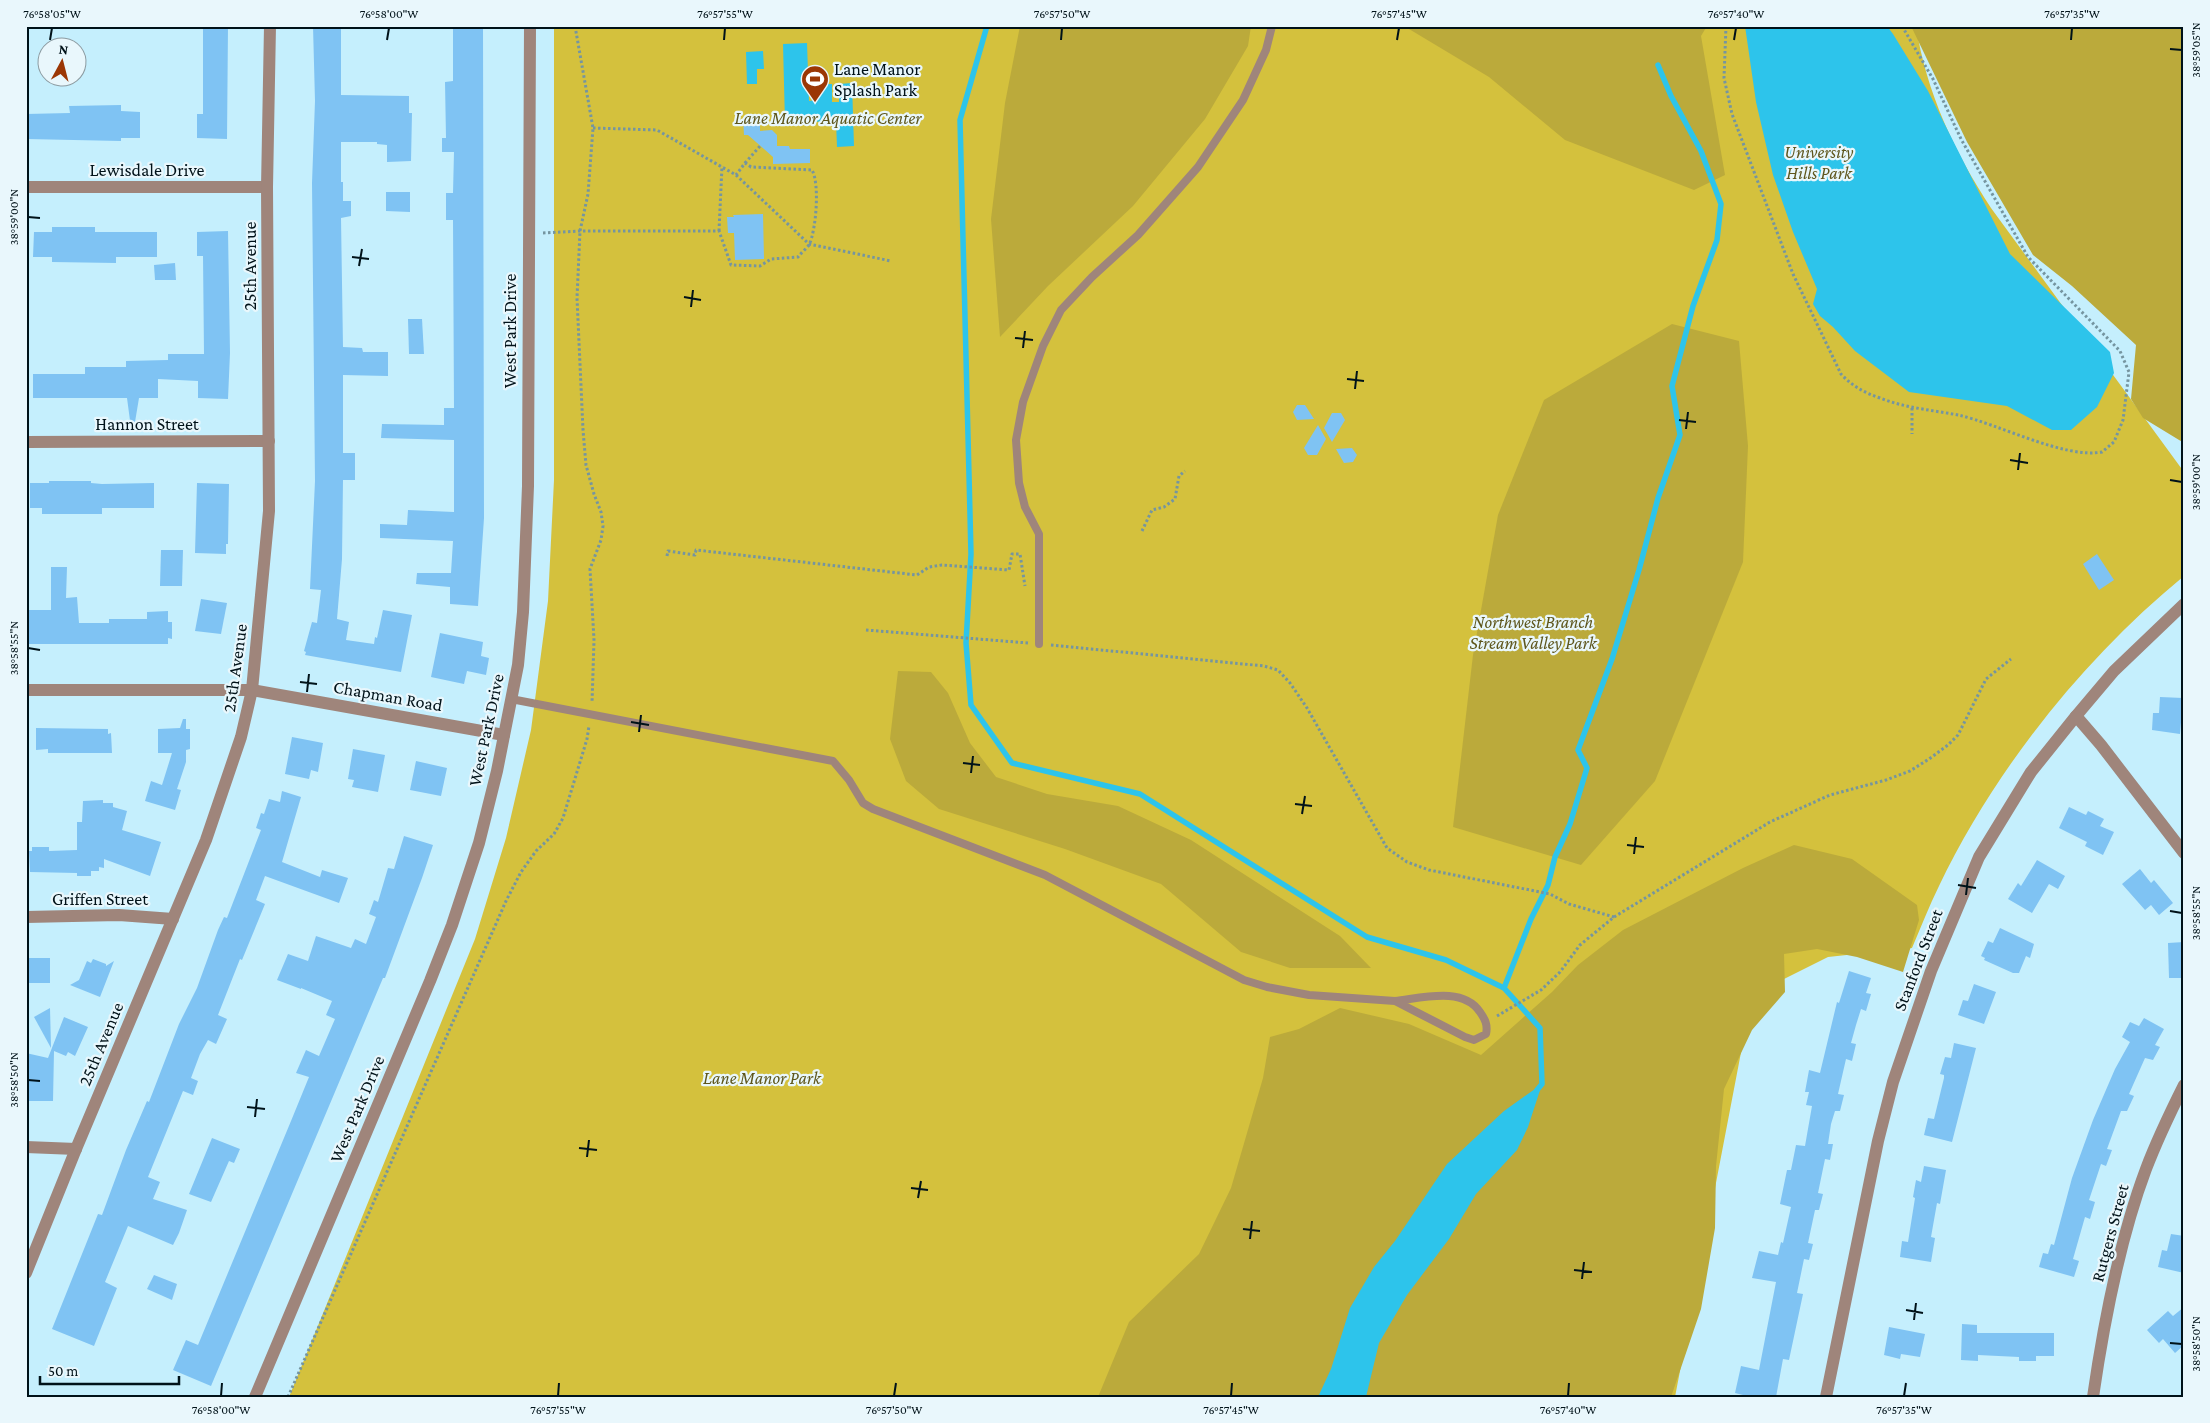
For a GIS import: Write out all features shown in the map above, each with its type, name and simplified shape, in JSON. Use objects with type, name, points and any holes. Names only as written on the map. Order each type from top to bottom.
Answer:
[{"type":"street","name":"25th Avenue","points":[[26,1273],[210,831],[241,736],[252,690],[269,511],[267,187],[270,26]]},
{"type":"street","name":"West Park Drive","points":[[255,1397],[452,925],[479,843],[497,771],[518,666],[523,612],[528,486],[530,26]]},
{"type":"street","name":"Lewisdale Drive","points":[[26,187],[267,187]]},
{"type":"street","name":"Hannon Street","points":[[26,442],[269,441]]},
{"type":"street","name":"Stanford Street","points":[[1826,1397],[1878,1141],[1893,1082],[1931,971],[1979,857],[2000,819],[2031,772],[2076,716],[2114,671],[2184,604]]},
{"type":"street","name":"Chapman Road","points":[[26,690],[252,690],[504,735]]},
{"type":"street","points":[[2076,716],[2102,745],[2184,853]]},
{"type":"street","name":"Griffen Street","points":[[26,916],[119,915],[173,919]]},
{"type":"street","name":"Rutgers Street","points":[[2093,1397],[2105,1326],[2128,1228],[2146,1169],[2184,1085]]},
{"type":"street","points":[[26,1147],[76,1149]]},
{"type":"lane","points":[[1038,644],[1039,534],[1025,507],[1019,483],[1016,440],[1023,402],[1043,346],[1061,310],[1092,277],[1138,235],[1198,167],[1243,100],[1266,50],[1272,26]]},
{"type":"lane","points":[[511,699],[833,761],[849,780],[863,803],[1045,875],[1244,980],[1267,987],[1309,995],[1395,1001],[1449,995],[1460,996],[1476,1005],[1488,1028],[1486,1034],[1474,1040],[1395,1001]]},
{"type":"path","points":[[1726,26],[1724,78],[1732,114],[1793,274],[1825,343],[1841,374],[1848,382],[1881,399],[1912,408],[1959,415],[2077,453],[2102,452],[2114,442],[2123,420],[2129,372],[2120,351],[2028,257],[1961,138],[1934,79],[1902,26]]},
{"type":"path","points":[[593,128],[657,130],[736,174],[809,244],[891,261]]},
{"type":"path","points":[[736,174],[761,145]]},
{"type":"path","points":[[722,166],[719,232],[731,265],[760,266],[771,259],[798,257],[809,244],[817,203],[816,176],[812,170],[751,167],[746,163]]},
{"type":"path","points":[[528,234],[580,230],[719,232]]},
{"type":"path","points":[[1912,408],[1912,434]]},
{"type":"path","points":[[1142,531],[1152,510],[1164,507],[1176,499],[1179,476],[1185,471]]},
{"type":"path","points":[[667,556],[668,551],[695,555],[696,550],[917,575],[929,567],[942,565],[1009,570],[1012,554],[1020,554],[1025,589]]},
{"type":"path","points":[[866,630],[1024,642],[1264,666],[1278,670],[1290,683],[1307,708],[1387,848],[1396,856],[1429,870],[1550,894],[1569,904],[1614,917]]},
{"type":"path","points":[[1024,633],[1024,642]]},
{"type":"path","points":[[1502,1014],[1541,990],[1560,972],[1580,945],[1614,917],[1770,822],[1830,795],[1886,780],[1910,771],[1948,746],[1958,735],[1986,679],[2011,659]]},
{"type":"green space","points":[[554,26],[1916,26],[1927,75],[1935,98],[1954,144],[1978,187],[1991,208],[2184,472],[2184,576],[2147,608],[2077,679],[2015,758],[1962,842],[1935,894],[1912,948],[1828,957],[1752,995],[1675,1397],[289,1397],[475,939],[506,838],[531,730],[548,601],[554,480]]},
{"type":"green space","points":[[1020,26],[1251,26],[1248,46],[1205,119],[1133,206],[1048,286],[1000,337],[991,219],[1005,103]]},
{"type":"green space","points":[[1404,26],[1707,26],[1701,36],[1725,175],[1694,190],[1565,140],[1489,77]]},
{"type":"green space","points":[[1911,26],[2184,26],[2184,443],[2143,418],[2131,399],[2136,345],[2072,286],[2033,255],[1967,142]]},
{"type":"green space","name":"Northwest Branch Stream Valley Park","points":[[1672,324],[1739,341],[1748,446],[1743,562],[1655,781],[1581,865],[1453,827],[1473,655],[1498,515],[1544,400]]},
{"type":"green space","points":[[898,671],[931,672],[948,693],[970,743],[996,777],[1047,794],[1118,806],[1191,840],[1340,936],[1371,968],[1290,968],[1241,952],[1161,884],[1065,849],[939,809],[906,781],[890,739]]},
{"type":"green space","points":[[1794,845],[1852,859],[1917,905],[1919,920],[1903,972],[1857,957],[1817,949],[1784,954],[1785,992],[1752,1030],[1724,1089],[1716,1166],[1715,1228],[1701,1309],[1671,1397],[1098,1397],[1129,1322],[1199,1254],[1231,1188],[1263,1078],[1270,1037],[1299,1029],[1340,1008],[1409,1024],[1481,1055],[1552,992],[1578,965],[1623,930],[1743,868]]},
{"type":"water","points":[[1745,26],[1887,26],[1928,91],[2010,254],[2110,352],[2114,373],[2097,407],[2071,430],[2052,430],[2007,406],[1909,392],[1855,351],[1820,316],[1813,304],[1817,289],[1793,232],[1773,175],[1756,102]]},
{"type":"water","points":[[807,43],[809,101],[816,100],[815,84],[832,84],[832,102],[839,102],[839,84],[852,83],[854,146],[837,147],[836,121],[785,123],[783,44]]},
{"type":"water","points":[[763,51],[764,69],[757,69],[757,84],[747,84],[746,52]]},
{"type":"water","points":[[1542,1084],[1528,1127],[1517,1150],[1476,1194],[1449,1239],[1407,1295],[1379,1343],[1366,1397],[1318,1397],[1331,1369],[1350,1308],[1374,1267],[1395,1241],[1447,1164],[1504,1111]]},
{"type":"building","points":[[203,26],[228,26],[227,139],[197,138],[197,114],[203,114]]},
{"type":"building","points":[[313,26],[341,26],[341,95],[409,96],[409,113],[412,113],[411,161],[387,162],[387,145],[377,144],[377,142],[341,142],[343,201],[351,201],[351,216],[341,218],[343,347],[362,348],[363,352],[388,352],[388,376],[343,375],[343,453],[355,453],[355,480],[343,480],[342,559],[337,619],[349,622],[346,640],[374,644],[383,610],[412,615],[401,672],[305,655],[306,652],[304,651],[312,622],[317,623],[321,590],[310,589],[315,481],[312,183],[315,101]]},
{"type":"building","points":[[483,27],[484,518],[478,606],[450,604],[450,587],[416,584],[417,573],[451,573],[453,541],[380,538],[380,524],[407,525],[408,510],[454,512],[454,440],[381,438],[382,424],[444,425],[444,408],[454,408],[453,220],[446,220],[446,193],[453,193],[454,152],[442,152],[442,138],[446,138],[445,82],[453,81],[453,28]]},
{"type":"building","points":[[121,105],[121,111],[140,112],[140,138],[121,138],[121,141],[26,139],[26,114],[70,113],[69,106]]},
{"type":"building","points":[[743,118],[760,118],[760,131],[772,130],[777,135],[777,146],[789,146],[790,149],[810,149],[810,163],[773,164],[773,157],[748,135],[744,135]]},
{"type":"building","points":[[386,192],[410,192],[410,212],[386,211]]},
{"type":"building","points":[[763,214],[764,259],[735,260],[734,233],[728,233],[727,217]]},
{"type":"building","points":[[52,227],[95,227],[95,232],[157,232],[157,257],[116,257],[116,263],[52,262],[52,257],[33,257],[34,232],[52,232]]},
{"type":"building","points":[[228,231],[230,353],[228,399],[198,398],[198,381],[158,379],[158,398],[139,398],[134,428],[131,428],[127,398],[33,398],[33,374],[85,374],[85,367],[126,367],[126,361],[168,360],[168,354],[204,354],[203,256],[197,256],[197,232]]},
{"type":"building","points":[[175,263],[176,280],[155,280],[154,265]]},
{"type":"building","points":[[408,319],[422,319],[424,354],[409,354]]},
{"type":"building","points":[[1297,405],[1305,405],[1314,419],[1297,420],[1293,412]]},
{"type":"building","points":[[1332,413],[1341,413],[1345,420],[1332,442],[1324,428]]},
{"type":"building","points":[[1318,425],[1326,439],[1317,455],[1308,455],[1304,448]]},
{"type":"building","points":[[1352,448],[1357,455],[1353,462],[1344,463],[1336,449]]},
{"type":"building","points":[[49,481],[91,481],[91,483],[102,484],[154,483],[154,508],[102,508],[102,514],[42,514],[42,508],[30,508],[30,483],[49,483]]},
{"type":"building","points":[[197,483],[229,484],[228,544],[226,544],[226,554],[195,553]]},
{"type":"building","points":[[161,550],[183,550],[182,586],[160,586]]},
{"type":"building","points":[[2097,554],[2114,580],[2099,590],[2083,564]]},
{"type":"building","points":[[51,567],[67,567],[66,598],[77,597],[79,623],[109,623],[109,619],[147,619],[147,612],[168,611],[168,622],[172,622],[172,639],[168,638],[168,644],[26,644],[26,610],[51,610]]},
{"type":"building","points":[[201,599],[227,603],[221,634],[195,631]]},
{"type":"building","points":[[440,633],[483,642],[481,656],[489,658],[486,675],[467,671],[464,684],[431,677]]},
{"type":"building","points":[[2160,697],[2183,698],[2180,734],[2152,730],[2153,713],[2159,713]]},
{"type":"building","points":[[183,719],[186,719],[186,729],[190,729],[190,749],[186,750],[186,762],[177,789],[181,790],[175,810],[145,801],[151,781],[162,785],[172,753],[158,753],[158,729],[180,728]]},
{"type":"building","points":[[36,728],[108,729],[108,734],[111,733],[112,753],[48,753],[48,749],[36,750]]},
{"type":"building","points":[[292,737],[323,743],[318,772],[311,770],[309,779],[285,774]]},
{"type":"building","points":[[353,749],[385,755],[378,792],[352,787],[354,780],[348,779]]},
{"type":"building","points":[[416,761],[447,768],[441,796],[410,790]]},
{"type":"building","points":[[282,791],[301,797],[282,862],[320,877],[322,870],[348,878],[339,903],[265,876],[256,900],[265,904],[242,960],[240,959],[218,1015],[227,1019],[216,1044],[208,1040],[200,1054],[191,1078],[198,1081],[193,1095],[183,1091],[148,1177],[160,1182],[153,1199],[187,1210],[179,1233],[173,1245],[128,1226],[105,1282],[117,1288],[94,1346],[52,1329],[98,1214],[102,1215],[126,1150],[147,1101],[149,1102],[179,1024],[197,988],[218,930],[224,917],[227,918],[261,830],[256,828],[261,813],[264,814],[269,799],[280,802]]},
{"type":"building","points":[[103,800],[103,803],[113,803],[113,807],[127,811],[122,830],[161,842],[150,876],[104,859],[104,868],[99,867],[99,871],[91,871],[91,876],[77,876],[77,873],[30,872],[29,851],[32,851],[32,847],[49,847],[49,851],[77,850],[77,822],[82,822],[83,801]]},
{"type":"building","points":[[2069,807],[2086,815],[2088,811],[2104,819],[2100,826],[2114,832],[2103,855],[2085,846],[2087,842],[2059,828]]},
{"type":"building","points":[[404,836],[433,845],[422,878],[385,978],[383,978],[211,1386],[173,1370],[186,1340],[198,1345],[309,1077],[296,1073],[306,1050],[319,1056],[335,1019],[326,1015],[332,1001],[277,980],[288,954],[308,961],[316,936],[351,948],[355,939],[366,944],[376,917],[369,914],[374,900],[378,902],[388,868],[394,869]]},
{"type":"building","points":[[2037,860],[2065,876],[2058,889],[2049,884],[2032,913],[2008,899],[2018,883],[2021,886]]},
{"type":"building","points":[[2140,869],[2151,883],[2154,880],[2173,903],[2159,915],[2151,905],[2145,910],[2122,884]]},
{"type":"building","points":[[2000,928],[2034,944],[2030,958],[2026,956],[2019,973],[2013,973],[1984,960],[1985,958],[1981,956],[1988,941],[1993,943]]},
{"type":"building","points":[[2184,942],[2184,978],[2169,978],[2168,943]]},
{"type":"building","points":[[26,958],[50,958],[50,983],[26,983]]},
{"type":"building","points":[[93,959],[106,964],[106,966],[114,961],[100,997],[70,985],[79,980],[87,961],[91,963]]},
{"type":"building","points":[[1849,971],[1871,978],[1866,993],[1871,994],[1866,1011],[1861,1009],[1856,1025],[1851,1043],[1856,1044],[1852,1061],[1846,1059],[1838,1094],[1844,1095],[1840,1111],[1835,1111],[1831,1124],[1828,1144],[1833,1144],[1830,1160],[1825,1159],[1818,1193],[1823,1194],[1819,1210],[1815,1210],[1808,1243],[1813,1244],[1809,1260],[1804,1259],[1797,1293],[1803,1294],[1789,1360],[1783,1359],[1776,1397],[1743,1397],[1743,1395],[1735,1393],[1741,1366],[1759,1370],[1776,1282],[1752,1278],[1759,1251],[1778,1255],[1781,1242],[1783,1243],[1791,1207],[1780,1204],[1787,1170],[1791,1170],[1796,1145],[1805,1146],[1812,1106],[1806,1105],[1809,1092],[1805,1092],[1809,1070],[1820,1073],[1837,1002],[1839,1003]]},
{"type":"building","points":[[1974,984],[1996,992],[1984,1024],[1958,1015],[1963,1000],[1968,1001]]},
{"type":"building","points":[[50,1008],[51,1048],[34,1017]]},
{"type":"building","points":[[64,1017],[88,1027],[75,1056],[68,1052],[66,1056],[54,1051],[53,1101],[26,1101],[26,1053],[48,1058]]},
{"type":"building","points":[[2144,1018],[2164,1029],[2155,1045],[2160,1047],[2153,1060],[2145,1058],[2129,1094],[2134,1096],[2127,1111],[2121,1111],[2107,1149],[2112,1150],[2106,1166],[2101,1164],[2089,1200],[2095,1202],[2090,1219],[2085,1217],[2073,1259],[2079,1261],[2074,1277],[2039,1267],[2043,1253],[2048,1254],[2051,1244],[2054,1245],[2072,1178],[2093,1120],[2115,1069],[2130,1042],[2122,1037],[2130,1022],[2139,1026]]},
{"type":"building","points":[[1954,1043],[1976,1048],[1952,1142],[1924,1135],[1928,1118],[1934,1119],[1944,1078],[1944,1075],[1940,1074],[1945,1057],[1951,1058]]},
{"type":"building","points":[[212,1138],[240,1149],[234,1163],[229,1161],[211,1202],[189,1194]]},
{"type":"building","points":[[1924,1166],[1946,1170],[1940,1204],[1937,1203],[1931,1237],[1935,1238],[1931,1262],[1900,1257],[1902,1241],[1908,1242],[1916,1180],[1921,1182]]},
{"type":"building","points":[[2171,1234],[2184,1236],[2184,1273],[2158,1267],[2162,1250],[2167,1251]]},
{"type":"building","points":[[154,1275],[177,1284],[172,1300],[147,1289]]},
{"type":"building","points":[[2184,1307],[2184,1345],[2175,1353],[2163,1339],[2159,1343],[2147,1330],[2168,1311],[2173,1316]]},
{"type":"building","points":[[1962,1324],[1977,1325],[1977,1333],[2054,1333],[2054,1356],[2036,1356],[2036,1361],[2019,1361],[2019,1357],[1978,1355],[1978,1361],[1961,1360]]},
{"type":"building","points":[[1889,1327],[1925,1334],[1920,1357],[1901,1354],[1900,1359],[1884,1355]]},
{"type":"waterway","points":[[987,26],[960,120],[971,554],[966,643],[971,705],[1012,763],[1140,794],[1367,937],[1446,960],[1504,988],[1540,1028],[1542,1084],[1537,1090]]},
{"type":"waterway","points":[[1504,988],[1531,919],[1548,885],[1555,857],[1570,824],[1587,768],[1578,750],[1612,659],[1639,570],[1658,498],[1680,435],[1672,386],[1693,306],[1717,240],[1721,204],[1701,151],[1671,96],[1658,65]]},
{"type":"place","name":"Lane Manor Splash Park","points":[[815,103]]},
{"type":"park label","name":"Lane Manor Aquatic Center","points":[[828,118]]},
{"type":"park label","name":"University Hills Park","points":[[1819,162]]},
{"type":"park label","name":"Lane Manor Park","points":[[762,1078]]}]
